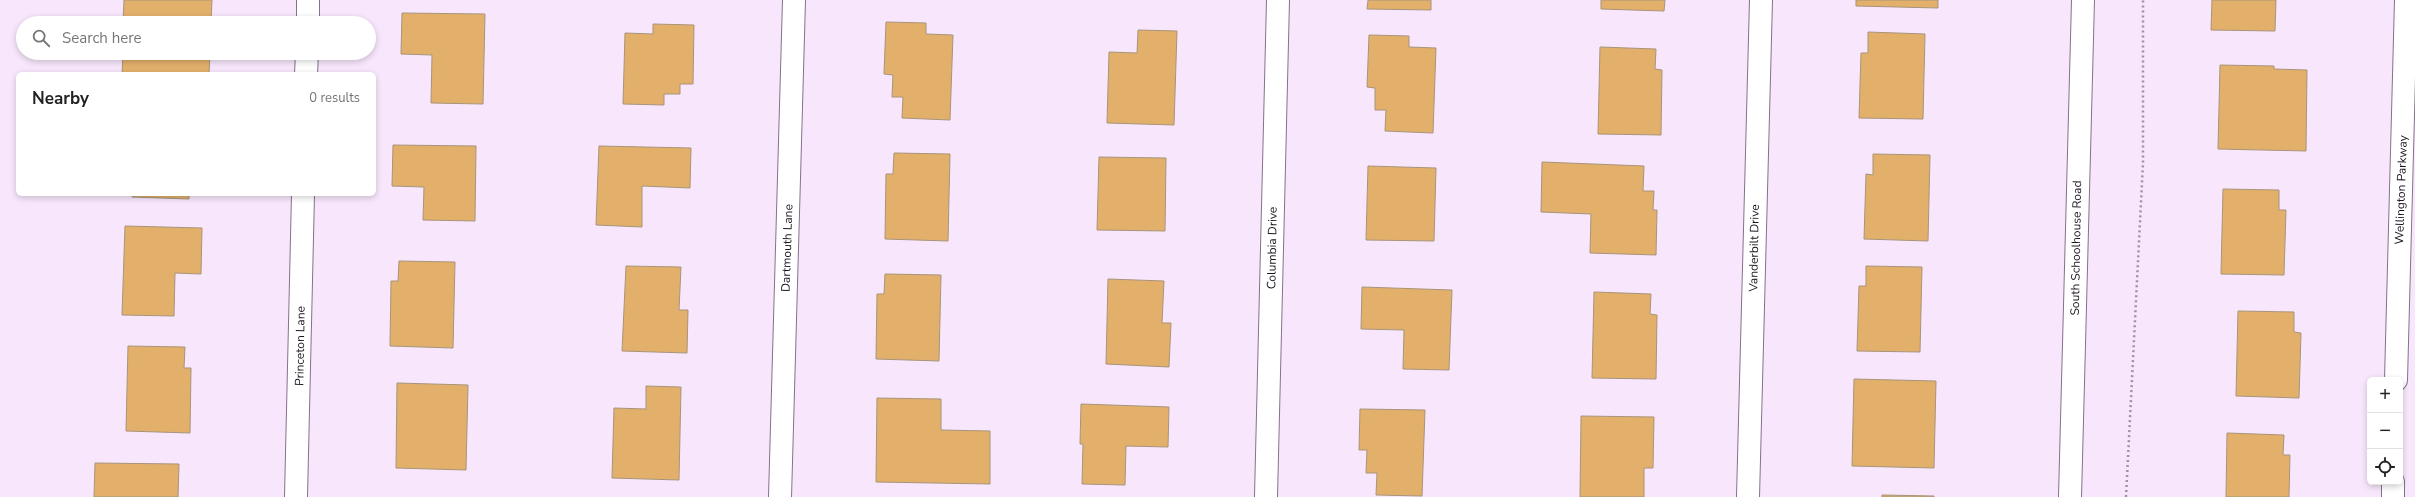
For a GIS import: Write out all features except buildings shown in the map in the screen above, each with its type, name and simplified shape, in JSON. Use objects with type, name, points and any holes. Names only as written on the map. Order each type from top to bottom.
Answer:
[{"type":"street","points":[[308,0],[308,16]]},
{"type":"street","name":"Dartmouth Lane","points":[[780,497],[794,0]]},
{"type":"street","name":"Columbia Drive","points":[[1266,497],[1278,0]]},
{"type":"street","name":"Vanderbilt Drive","points":[[1748,497],[1760,0]]},
{"type":"street","name":"South Schoolhouse Road","points":[[2070,497],[2083,0]]},
{"type":"street","name":"Wellington Parkway","points":[[2396,377],[2406,0]]},
{"type":"street","points":[[306,72],[307,60]]},
{"type":"street","name":"Princeton Lane","points":[[296,497],[303,196]]},
{"type":"street","points":[[2393,485],[2393,497]]},
{"type":"path","points":[[2126,497],[2143,163],[2143,0]]}]
